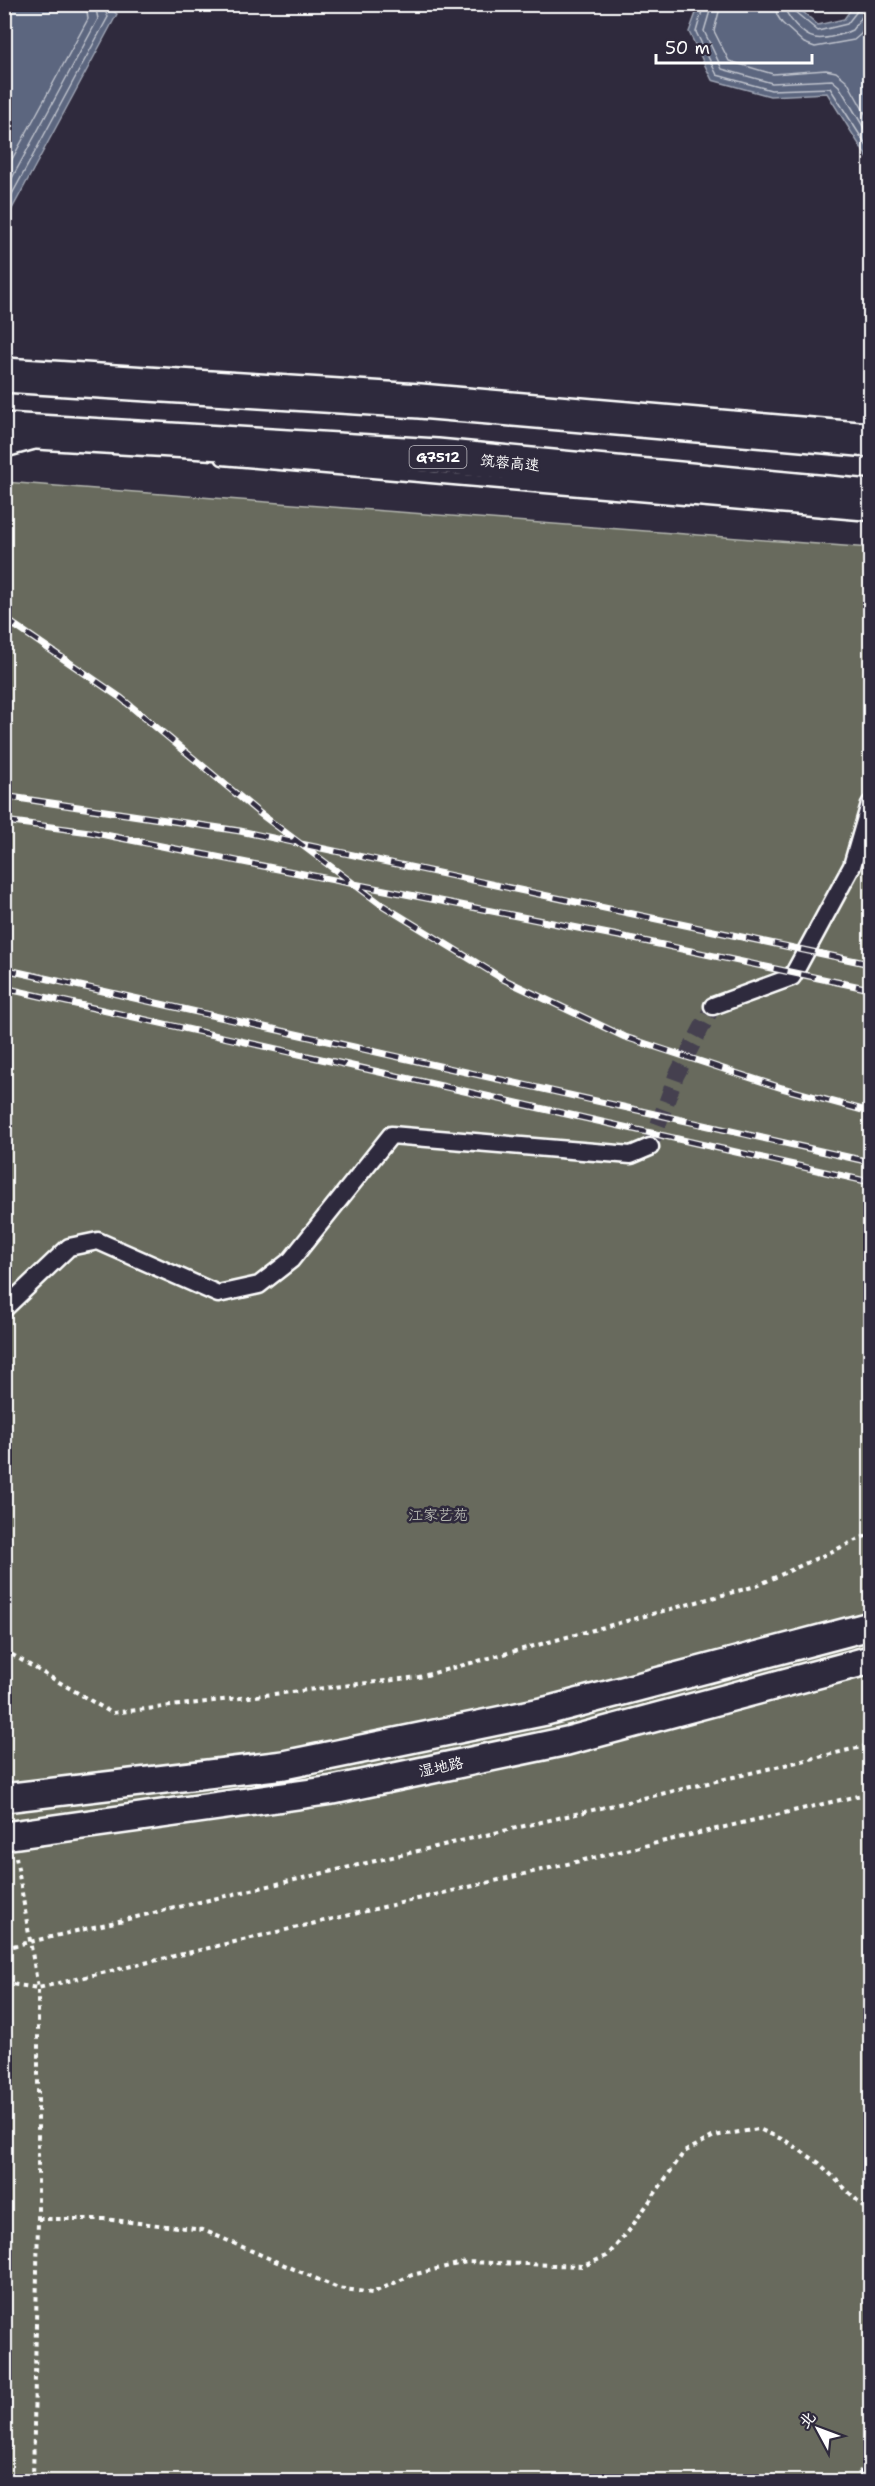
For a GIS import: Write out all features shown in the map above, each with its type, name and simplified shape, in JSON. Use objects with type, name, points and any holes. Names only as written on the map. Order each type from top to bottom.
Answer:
[{"type":"highway","points":[[4,375],[420,401],[870,440]]},
{"type":"highway","name":"筑蓉高速","points":[[4,430],[437,456],[870,497]]},
{"type":"street","points":[[713,1006],[792,977],[852,866],[870,804]]},
{"type":"street","points":[[4,1309],[69,1247],[98,1241],[218,1294],[259,1285],[291,1260],[391,1135],[631,1155],[650,1147]]},
{"type":"street","points":[[4,1798],[284,1765],[546,1711],[870,1626]]},
{"type":"street","name":"湿地路","points":[[9,1836],[333,1790],[567,1741],[870,1660]]},
{"type":"lane","points":[[4,452],[34,443],[44,444]]},
{"type":"lane","points":[[214,459],[870,515]]},
{"type":"path","points":[[4,1650],[112,1713],[418,1677],[756,1586],[870,1534]]},
{"type":"path","points":[[4,1948],[870,1745]]},
{"type":"path","points":[[4,1983],[38,1988],[870,1793]]},
{"type":"path","points":[[9,1836],[38,1988],[38,2219],[33,2481]]},
{"type":"path","points":[[38,2219],[104,2219],[203,2230],[338,2288],[372,2293],[412,2275],[466,2262],[583,2266],[607,2256],[628,2232],[684,2152],[714,2136],[759,2129],[786,2141],[819,2163],[870,2213]]},
{"type":"path","points":[[855,2481],[870,2453]]},
{"type":"green space","name":"江家艺苑","points":[[4,482],[870,548],[870,2481],[5,2481]]},
{"type":"water","points":[[5,4],[105,5],[117,14],[5,222]]},
{"type":"water","points":[[699,5],[795,5],[818,25],[844,19],[854,5],[870,5],[870,162],[827,93],[770,96],[712,80],[689,32]]},
{"type":"tunnel","points":[[650,1147],[676,1076],[713,1006]]},
{"type":"railway","points":[[4,618],[121,698],[258,812],[382,905],[503,979],[625,1037],[782,1088],[870,1112]]},
{"type":"railway","points":[[4,796],[240,831],[870,964]]},
{"type":"railway","points":[[4,821],[90,832],[644,941],[870,989]]},
{"type":"railway","points":[[4,969],[870,1162]]},
{"type":"railway","points":[[4,988],[870,1182]]}]
